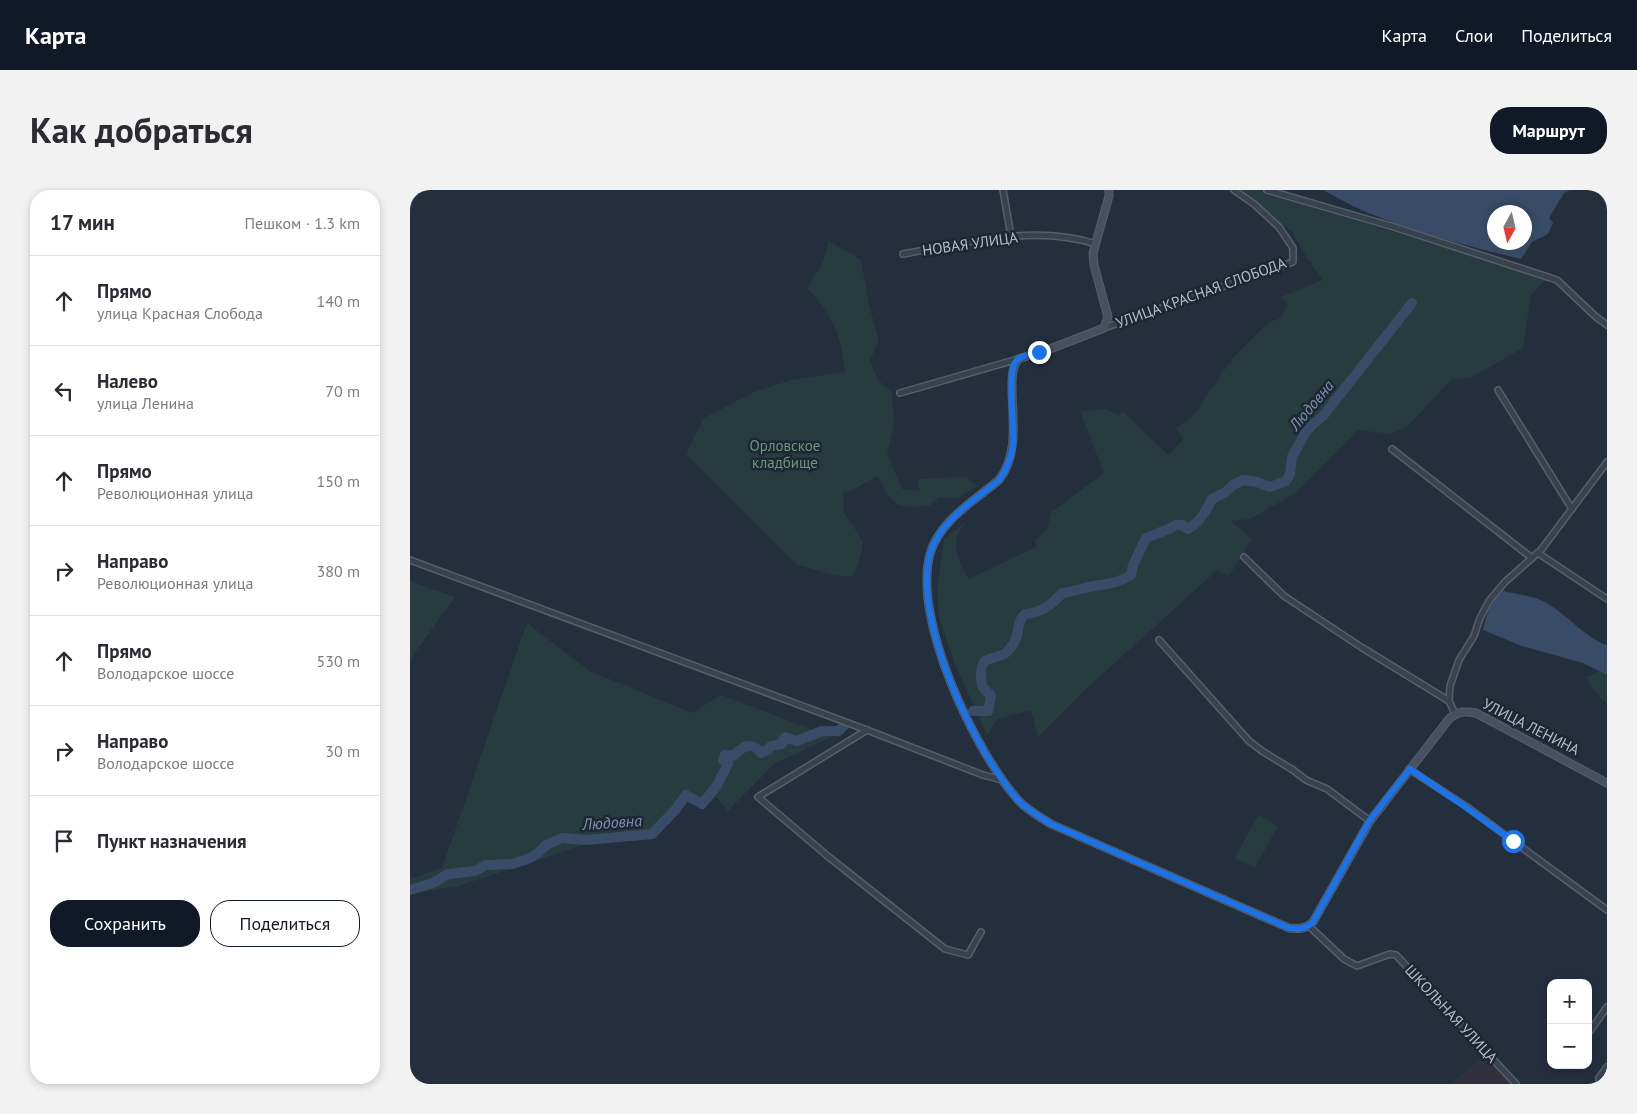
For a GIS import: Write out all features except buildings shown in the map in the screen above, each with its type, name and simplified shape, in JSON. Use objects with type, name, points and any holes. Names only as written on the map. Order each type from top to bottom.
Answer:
[{"type":"main road","points":[[1109,190],[1093,254],[1094,265],[1108,318],[1104,328],[1018,359],[1013,370],[1012,386],[1013,443],[1005,473],[950,520],[937,538],[930,555],[928,575],[929,611],[938,645],[955,692],[992,765],[1019,801],[1051,824],[1289,928],[1296,929],[1308,926],[1320,911],[1370,820],[1449,719],[1455,714]]},
{"type":"main road","name":"УЛИЦА ЛЕНИНА","points":[[1455,714],[1465,711],[1476,713],[1607,783]]},
{"type":"street","points":[[1003,190],[1011,236]]},
{"type":"street","name":"УЛИЦА КРАСНАЯ СЛОБОДА","points":[[1104,328],[1293,262],[1293,248],[1279,227],[1254,204],[1234,190]]},
{"type":"street","points":[[1268,190],[1394,227],[1557,280],[1607,325]]},
{"type":"street","name":"НОВАЯ УЛИЦА","points":[[903,254],[1011,236],[1078,238],[1096,244]]},
{"type":"street","points":[[900,393],[1018,359]]},
{"type":"street","points":[[1498,390],[1572,509]]},
{"type":"street","points":[[1392,449],[1532,558]]},
{"type":"street","points":[[1455,714],[1449,701],[1450,686],[1459,660],[1474,636],[1488,601],[1505,582],[1538,553],[1607,462]]},
{"type":"street","points":[[1538,553],[1607,599]]},
{"type":"street","points":[[1244,557],[1284,596],[1360,647],[1449,701]]},
{"type":"street","points":[[410,560],[983,775],[1002,780]]},
{"type":"street","points":[[1159,640],[1249,741],[1306,780],[1327,789],[1370,820]]},
{"type":"street","points":[[867,730],[758,797],[830,858],[945,949],[968,955],[981,932]]},
{"type":"street","points":[[1410,769],[1607,910]]},
{"type":"street","name":"ШКОЛЬНАЯ УЛИЦА","points":[[1308,926],[1344,959],[1357,966],[1390,954],[1396,955],[1516,1084]]},
{"type":"street","points":[[1592,1028],[1607,1007]]},
{"type":"street","points":[[1600,1084],[1599,1078],[1607,1067]]},
{"type":"shaded area","points":[[1487,1054],[1513,1084],[1451,1084]]},
{"type":"green space","points":[[1238,190],[1259,190],[1546,279],[1531,295],[1523,348],[1472,377],[1451,380],[1408,426],[1391,434],[1358,430],[1294,494],[1250,519],[1231,521],[1252,539],[1229,576],[1216,571],[1086,689],[1038,737],[1031,710],[997,719],[987,735],[955,665],[939,617],[937,588],[944,539],[967,521],[958,535],[956,550],[969,579],[1036,547],[1035,540],[1047,529],[1051,512],[1104,473],[1080,411],[1107,409],[1118,416],[1123,411],[1168,455],[1183,440],[1176,428],[1192,417],[1232,359],[1269,322],[1279,319],[1288,306],[1281,297],[1323,280],[1307,258],[1292,232],[1253,199]]},
{"type":"green space","name":"Орловское кладбище","points":[[828,240],[861,260],[869,305],[879,341],[870,360],[878,380],[892,392],[894,425],[887,454],[902,489],[920,491],[917,483],[920,479],[965,477],[978,486],[957,498],[939,497],[929,506],[913,507],[898,505],[891,499],[877,476],[853,490],[843,492],[844,513],[863,544],[854,575],[849,577],[829,574],[796,564],[686,454],[704,418],[754,392],[791,380],[845,372],[841,346],[834,326],[807,288],[824,259]]},
{"type":"green space","points":[[410,581],[455,597],[414,654],[410,663]]},
{"type":"green space","points":[[527,623],[590,671],[692,713],[721,695],[816,731],[849,729],[775,763],[728,811],[716,797],[703,808],[687,797],[657,838],[586,844],[440,892],[454,886],[410,894],[410,879],[442,868]]},
{"type":"green space","points":[[1599,671],[1607,675],[1607,702],[1602,700],[1586,678]]},
{"type":"green space","points":[[1258,815],[1278,826],[1255,868],[1235,858]]},
{"type":"water","points":[[1323,190],[1570,190],[1564,193],[1549,218],[1553,223],[1548,234],[1532,242],[1532,205],[1487,205],[1487,250],[1527,250],[1521,259],[1461,244],[1403,226],[1354,206]]},
{"type":"water","points":[[1503,591],[1545,602],[1584,632],[1607,645],[1607,675],[1583,663],[1522,646],[1483,630],[1495,599]]},
{"type":"waterway","name":"Людовна","points":[[973,711],[988,711],[991,696],[981,681],[983,663],[1010,649],[1016,639],[1020,620],[1025,614],[1046,608],[1062,593],[1115,582],[1131,575],[1133,565],[1146,538],[1176,525],[1182,525],[1188,529],[1199,520],[1212,499],[1226,492],[1233,485],[1243,480],[1257,482],[1270,487],[1286,481],[1290,474],[1292,457],[1304,435],[1323,416],[1412,303]]},
{"type":"waterway","name":"Людовна","points":[[410,890],[433,883],[448,874],[475,871],[486,865],[512,864],[528,859],[537,854],[546,845],[562,838],[587,840],[652,834],[676,809],[686,795],[702,804],[716,787],[728,764],[723,760],[725,755],[733,756],[747,746],[754,747],[761,753],[768,750],[771,746],[782,744],[785,737],[797,741],[822,731],[839,731],[844,725]]},
{"type":"route","points":[[1039,352],[1018,359],[1014,364],[1012,386],[1013,443],[1005,473],[950,520],[937,538],[930,555],[928,575],[929,611],[933,630],[955,692],[992,765],[1019,801],[1051,824],[1289,928],[1296,929],[1308,926],[1313,922],[1370,820],[1410,769],[1513,841]]}]
